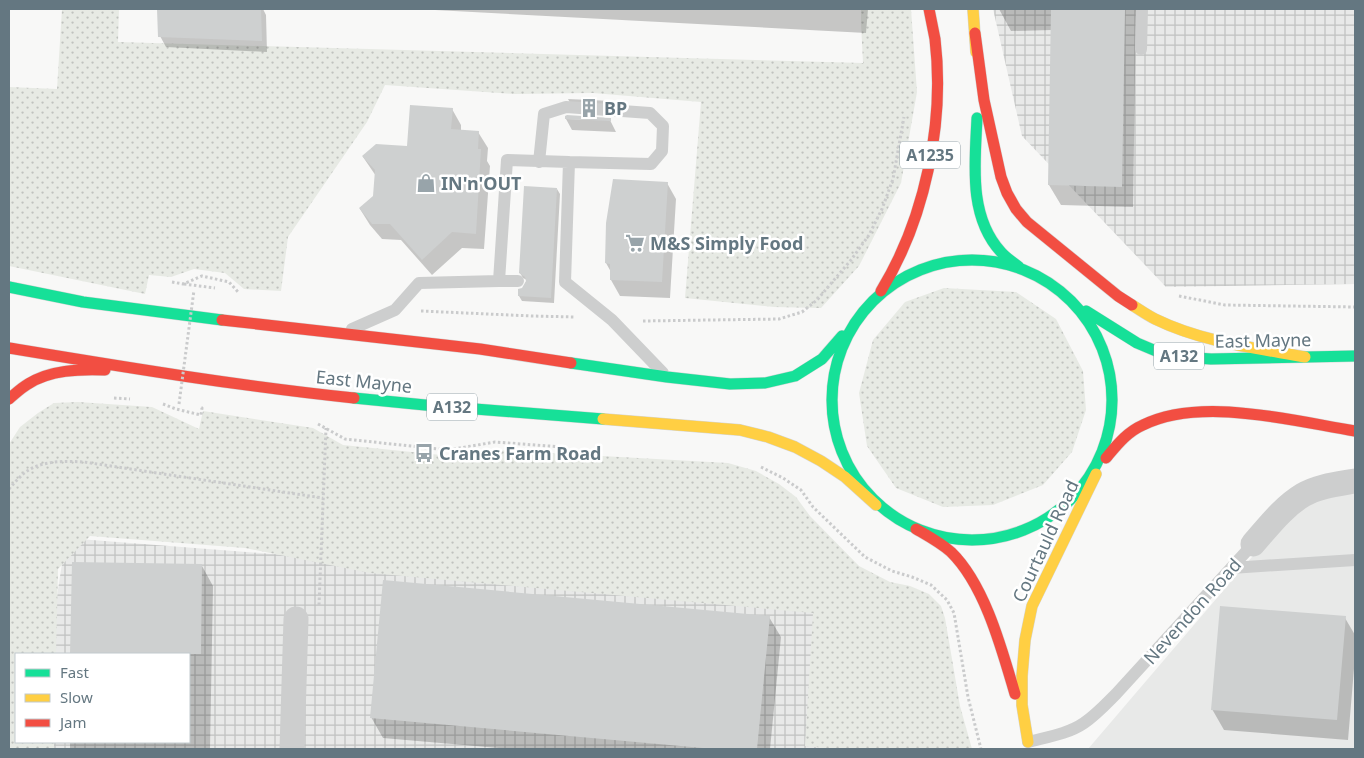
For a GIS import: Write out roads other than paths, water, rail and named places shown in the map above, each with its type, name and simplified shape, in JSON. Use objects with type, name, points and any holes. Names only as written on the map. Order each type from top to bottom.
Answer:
[{"type":"main road","name":"A1235","points":[[880,292],[895,267],[907,241],[916,214],[929,161],[937,68],[935,42],[929,9]]},
{"type":"main road","name":"A1235","points":[[973,9],[977,100],[975,168],[978,205],[982,222],[989,238],[1009,261],[1027,271]]},
{"type":"main road","points":[[975,33],[984,100],[1001,177],[1011,201],[1026,222],[1118,296],[1155,319],[1175,328],[1204,337],[1305,356]]},
{"type":"main road","name":"A132","points":[[9,288],[83,302],[247,323],[480,349],[666,377],[738,384],[764,383],[779,380],[795,376],[813,366],[834,346],[880,292],[922,268],[971,259],[1000,263],[1027,271],[1068,299],[1093,327],[1106,358],[1113,398],[1112,435],[1106,454],[1096,474]]},
{"type":"main road","name":"East Mayne","points":[[1068,299],[1122,336],[1174,356],[1211,360],[1355,356]]},
{"type":"main road","name":"A132","points":[[851,325],[838,352],[833,378],[833,412],[836,431],[845,459],[859,484],[876,505],[916,529],[933,534],[952,537],[979,536],[1004,532],[1032,523],[1058,510],[1079,495],[1096,474],[1110,452],[1129,433],[1155,419],[1202,411],[1232,412],[1355,431]]},
{"type":"main road","name":"East Mayne","points":[[9,348],[169,374],[317,394],[425,405],[740,430],[776,440],[819,460],[843,476],[876,505]]},
{"type":"main road","points":[[9,398],[31,382],[56,373],[89,370],[169,374]]},
{"type":"main road","name":"Courtauld Road","points":[[1029,746],[1022,700],[1022,667],[1026,630],[1032,606],[1096,474]]},
{"type":"main road","name":"Courtauld Road","points":[[916,529],[939,542],[951,552],[961,563],[975,586],[986,610],[1017,698],[1029,746]]},
{"type":"street","name":"Nevendon Road","points":[[1253,544],[1287,507],[1304,495],[1322,488],[1355,481]]},
{"type":"street","points":[[292,749],[307,616]]},
{"type":"lane","points":[[1141,49],[1142,9]]},
{"type":"lane","points":[[498,281],[507,160],[539,162],[651,164],[662,150],[664,126],[650,113],[566,107],[544,114],[539,162]]},
{"type":"lane","points":[[569,162],[558,282],[612,320],[666,377]]},
{"type":"lane","points":[[343,333],[395,310],[419,283],[518,281]]},
{"type":"lane","name":"Nevendon Road","points":[[1029,746],[1067,731],[1094,716],[1253,544]]},
{"type":"lane","points":[[1231,568],[1355,560]]},
{"type":"place","name":"BP","points":[[589,108]]},
{"type":"place","name":"IN'n'OUT","points":[[426,183]]},
{"type":"place","name":"M&S Simply Food","points":[[635,243]]},
{"type":"place","name":"Cranes Farm Road","points":[[424,453]]}]
